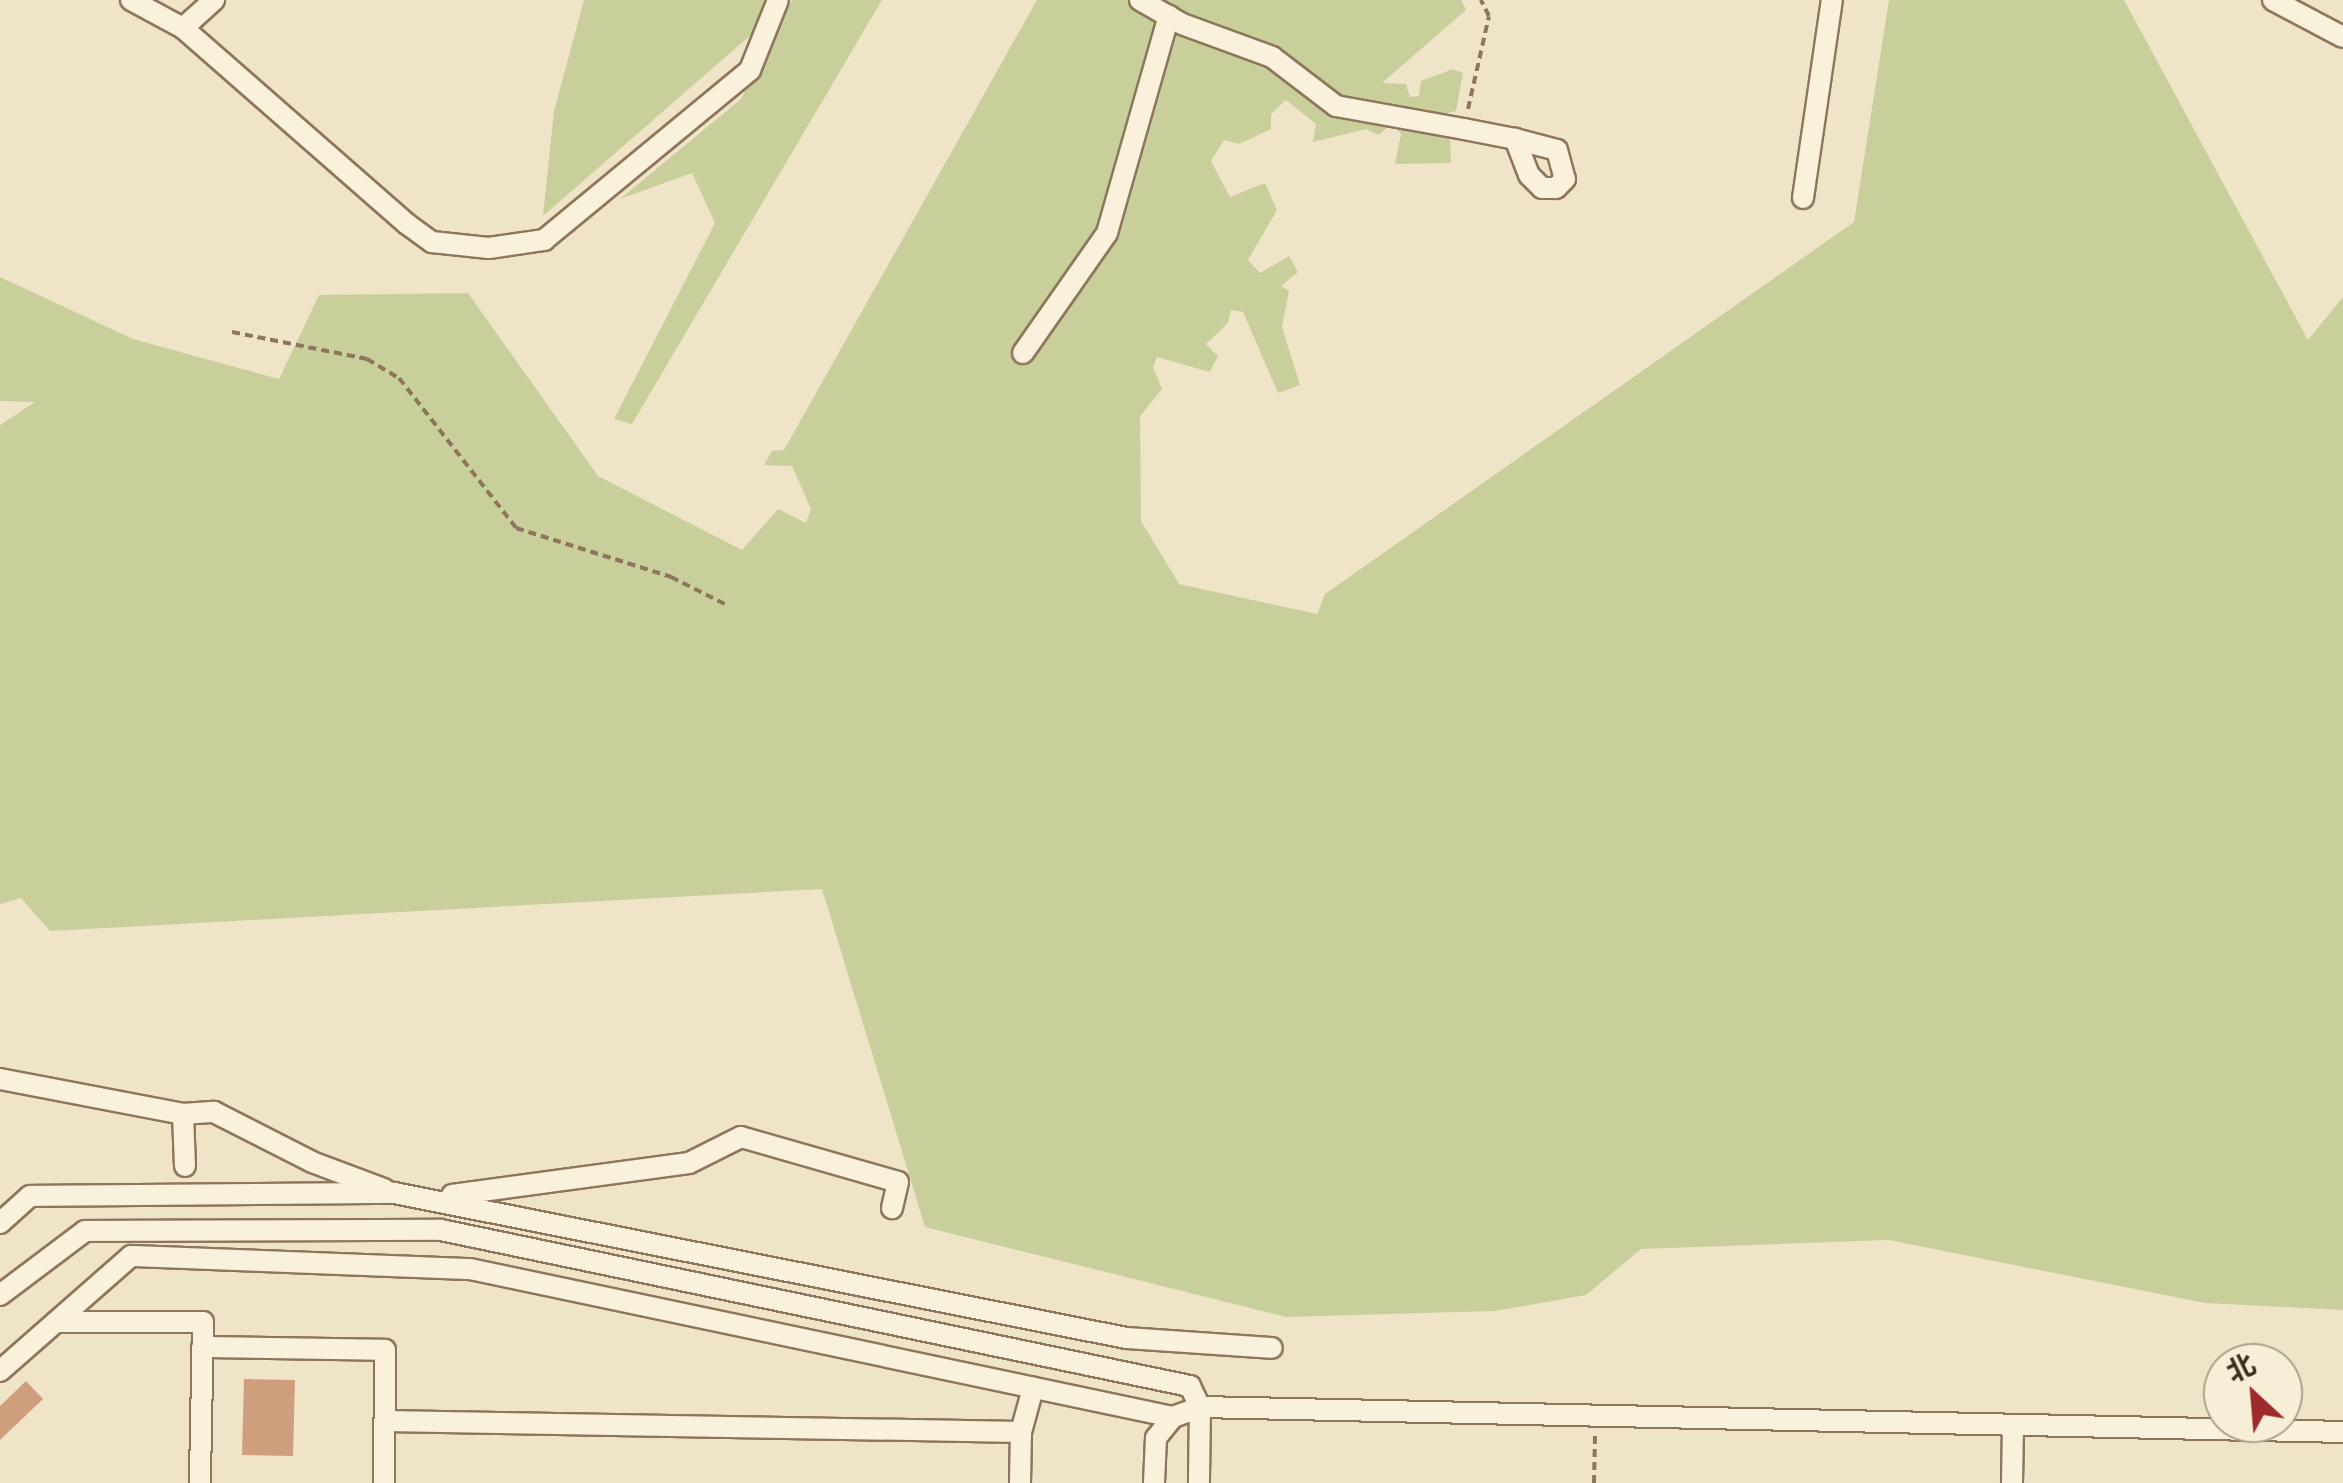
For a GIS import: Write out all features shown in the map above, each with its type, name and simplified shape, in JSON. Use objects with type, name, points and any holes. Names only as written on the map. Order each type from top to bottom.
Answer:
[{"type":"street","points":[[131,0],[183,28],[432,242],[488,248],[544,240],[750,70],[778,0]]},
{"type":"street","points":[[183,28],[214,0]]},
{"type":"street","points":[[1140,0],[1168,16],[1272,57],[1336,106],[1516,139]]},
{"type":"street","points":[[1803,198],[1832,0]]},
{"type":"street","points":[[2273,0],[2338,30]]},
{"type":"street","points":[[1023,353],[1108,234],[1168,16]]},
{"type":"street","points":[[0,1079],[183,1114],[214,1112],[312,1162],[394,1193],[1126,1338],[1272,1348]]},
{"type":"street","points":[[183,1114],[185,1166]]},
{"type":"street","points":[[0,1223],[30,1196],[474,1196],[689,1163],[741,1138],[898,1182],[892,1208]]},
{"type":"street","points":[[0,1295],[85,1231],[441,1230],[1190,1386],[1200,1407],[1198,1483]]},
{"type":"street","points":[[0,1371],[131,1256],[470,1270],[1172,1416],[1200,1407],[2343,1432]]},
{"type":"street","points":[[56,1322],[203,1322],[200,1483]]},
{"type":"street","points":[[202,1347],[384,1350],[384,1483]]},
{"type":"street","points":[[1020,1483],[1020,1432],[1033,1388]]},
{"type":"street","points":[[1154,1483],[1156,1438],[1172,1416]]},
{"type":"street","points":[[386,1422],[1020,1432]]},
{"type":"street","points":[[2012,1483],[2013,1425]]},
{"type":"path","points":[[1464,128],[1488,16],[1480,0]]},
{"type":"path","points":[[232,332],[368,359],[398,378],[516,528],[671,577],[727,605]]},
{"type":"path","points":[[1594,1483],[1595,1416]]},
{"type":"green space","points":[[584,0],[766,0],[753,33],[543,216],[554,111]]},
{"type":"green space","points":[[792,0],[882,0],[632,424],[614,419],[715,223],[692,173],[620,199],[741,99]]},
{"type":"green space","points":[[1037,0],[1461,0],[1466,10],[1382,83],[1406,84],[1410,97],[1419,96],[1421,81],[1453,69],[1463,73],[1456,111],[1440,115],[1450,135],[1451,163],[1395,164],[1401,134],[1392,123],[1379,135],[1366,129],[1313,142],[1316,124],[1286,100],[1271,114],[1271,129],[1239,144],[1224,140],[1211,161],[1230,197],[1265,183],[1277,210],[1248,260],[1260,273],[1289,256],[1298,272],[1281,286],[1289,291],[1282,327],[1300,385],[1278,393],[1243,312],[1231,310],[1228,323],[1206,344],[1218,356],[1210,372],[1157,357],[1153,367],[1162,389],[1140,416],[1141,521],[1179,584],[1317,614],[1325,594],[1854,222],[1889,0],[2124,0],[2308,340],[2343,297],[2343,1310],[2205,1303],[1889,1240],[1641,1249],[1586,1295],[1495,1311],[1286,1317],[925,1227],[822,889],[50,931],[21,898],[0,904],[0,425],[35,402],[0,401],[0,277],[133,339],[279,379],[319,295],[468,293],[598,476],[742,550],[778,509],[806,523],[811,509],[792,466],[764,465],[772,451],[784,450]]},
{"type":"building","points":[[244,1379],[295,1380],[293,1456],[242,1455]]},
{"type":"building","points":[[26,1381],[43,1399],[0,1440],[0,1406]]}]
